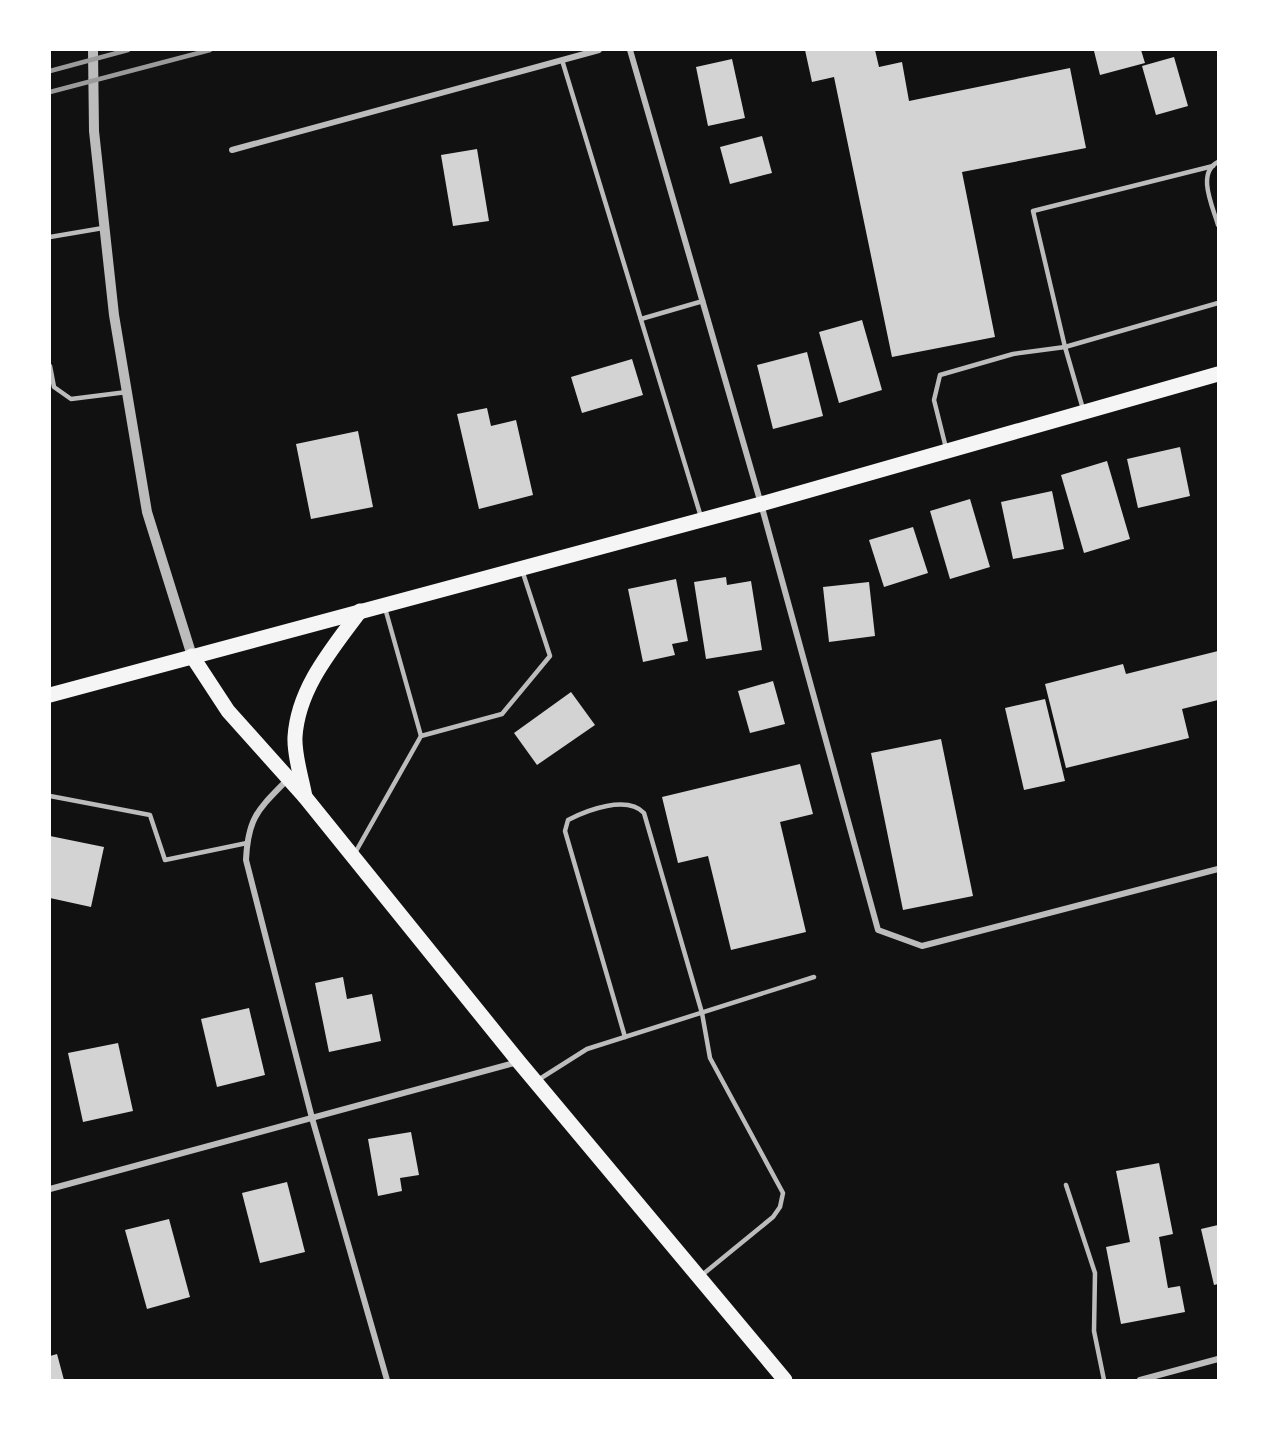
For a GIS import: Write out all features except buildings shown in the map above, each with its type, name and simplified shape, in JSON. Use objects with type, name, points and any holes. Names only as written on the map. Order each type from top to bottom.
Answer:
[{"type":"main road","points":[[50,695],[761,504],[1218,374]]},
{"type":"main road","points":[[305,797],[294,739],[300,709],[313,677],[360,611]]},
{"type":"main road","points":[[192,656],[228,711],[305,797],[519,1062],[785,1380]]},
{"type":"street","points":[[93,50],[94,131],[114,315],[147,512],[192,656]]},
{"type":"street","points":[[232,150],[599,50]]},
{"type":"street","points":[[630,50],[761,504],[878,930],[922,946],[1218,869]]},
{"type":"street","points":[[288,779],[256,812],[247,843],[246,860],[312,1118],[387,1380]]},
{"type":"street","points":[[50,1189],[519,1062]]},
{"type":"street","points":[[1140,1380],[1218,1359]]},
{"type":"lane","points":[[562,60],[702,519]]},
{"type":"lane","points":[[1084,412],[1065,347],[1033,211],[1213,166],[1218,162]]},
{"type":"lane","points":[[1213,166],[1207,185],[1218,225]]},
{"type":"lane","points":[[50,237],[104,227]]},
{"type":"lane","points":[[641,319],[703,301]]},
{"type":"lane","points":[[946,451],[934,399],[940,375],[1012,354],[1065,347],[1218,303]]},
{"type":"lane","points":[[50,366],[54,387],[71,399],[127,392]]},
{"type":"lane","points":[[353,856],[421,736],[502,714],[550,656],[522,568]]},
{"type":"lane","points":[[384,605],[421,736]]},
{"type":"lane","points":[[50,796],[150,815],[165,860],[247,843]]},
{"type":"lane","points":[[626,1037],[565,831],[568,819],[579,814],[621,804],[638,806],[644,813],[702,1013],[710,1058],[783,1193],[780,1207],[772,1217],[699,1277]]},
{"type":"lane","points":[[536,1082],[587,1049],[814,977]]},
{"type":"lane","points":[[1066,1185],[1095,1273],[1094,1330],[1104,1380]]},
{"type":"railway","points":[[50,71],[128,50]]},
{"type":"railway","points":[[50,92],[210,50]]}]
